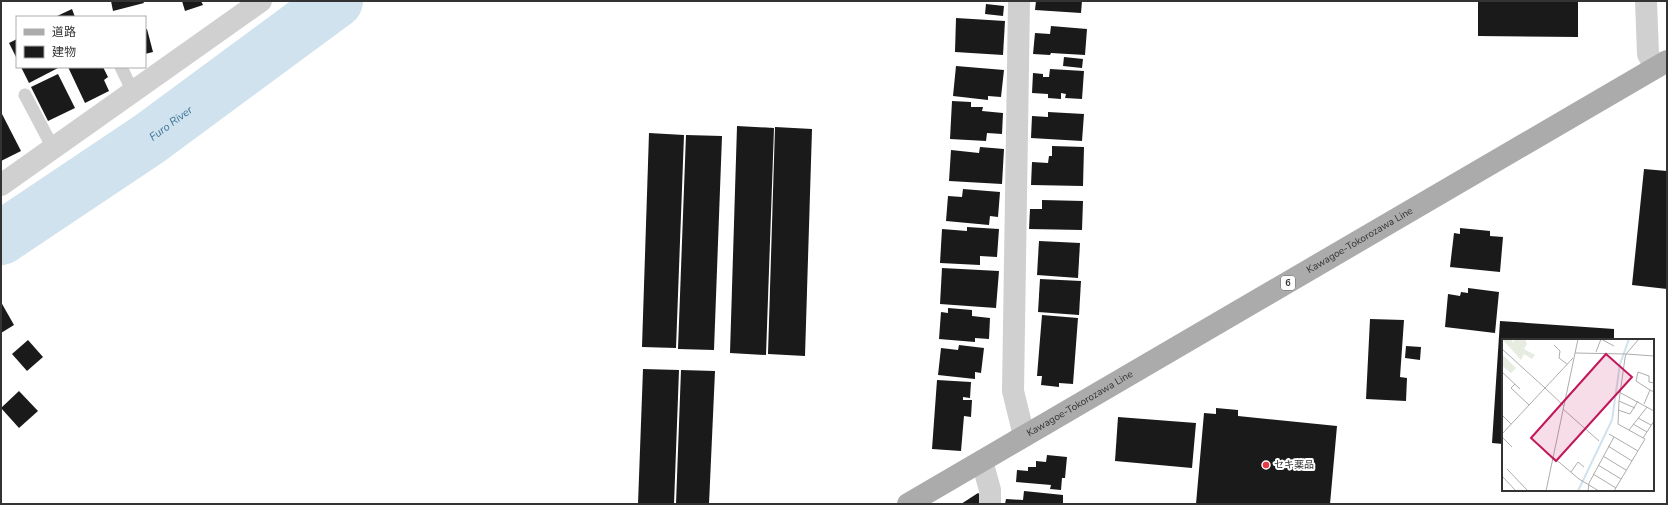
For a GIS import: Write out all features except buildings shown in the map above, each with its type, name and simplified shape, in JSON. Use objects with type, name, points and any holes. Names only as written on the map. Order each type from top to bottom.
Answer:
[{"type":"main road","name":"Kawagoe-Tokorozawa Line","points":[[908,504],[1661,65]]},
{"type":"street","points":[[1,185],[261,1]]},
{"type":"street","points":[[1019,1],[1014,391],[1024,436]]},
{"type":"street","points":[[1646,1],[1648,54],[1661,65]]},
{"type":"street","points":[[982,461],[990,490],[990,504]]},
{"type":"lane","points":[[121,68],[133,92]]},
{"type":"lane","points":[[24,95],[53,148]]},
{"type":"waterway","name":"Furo River","points":[[1,238],[149,139],[336,1]]},
{"type":"place","name":"セキ薬品","points":[[1266,465]]}]
